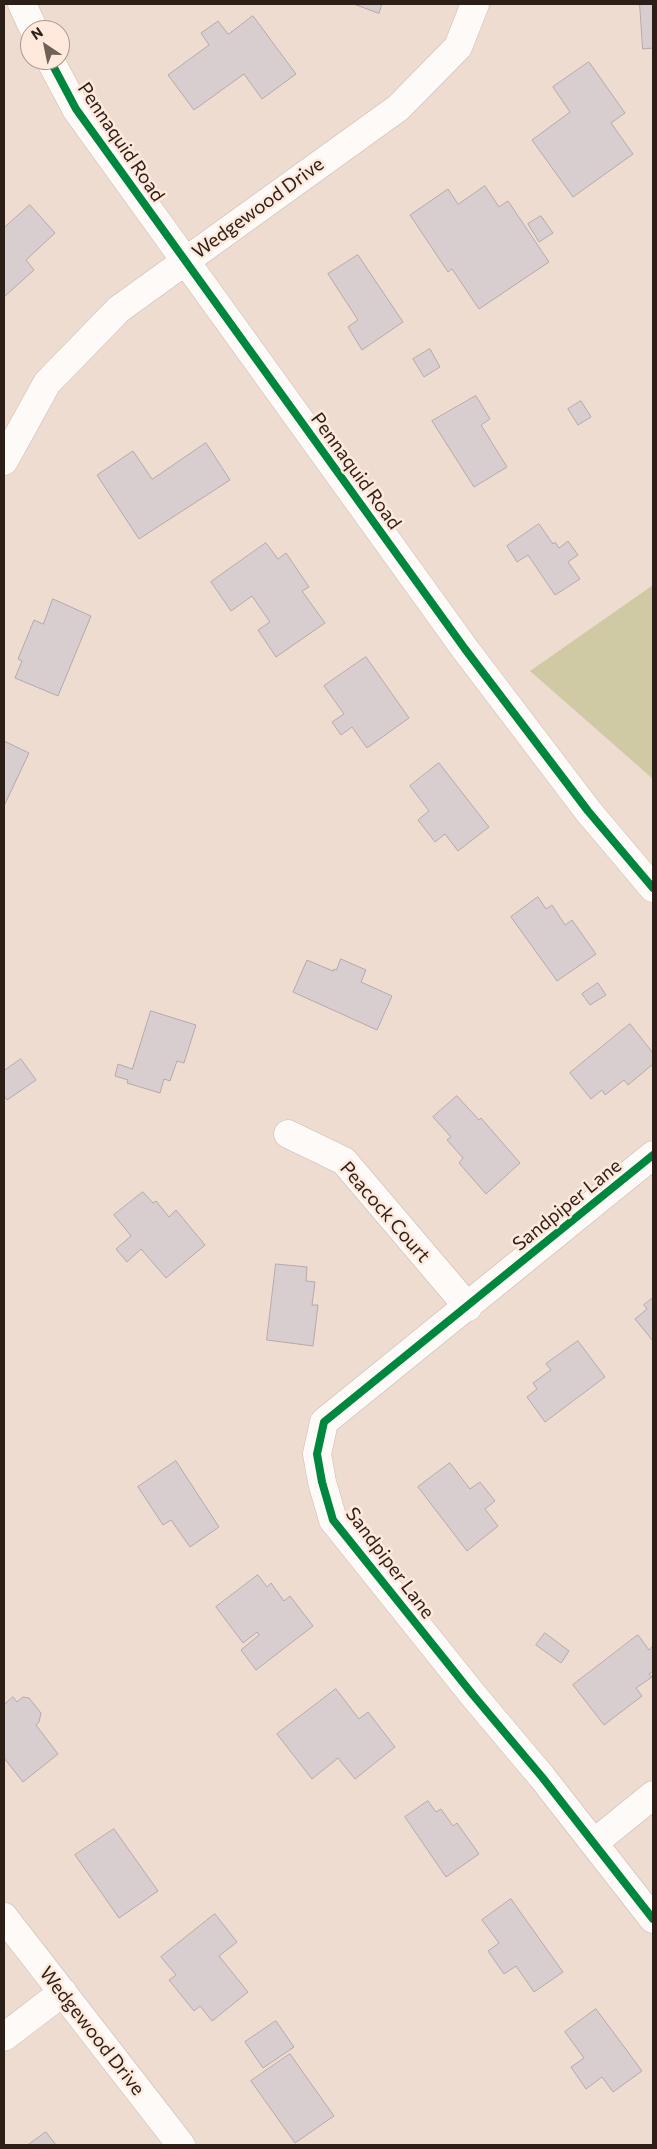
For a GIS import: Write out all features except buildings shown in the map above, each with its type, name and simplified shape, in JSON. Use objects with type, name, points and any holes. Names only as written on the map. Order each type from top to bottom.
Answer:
[{"type":"street","points":[[22,4],[29,20]]},
{"type":"street","name":"Wedgewood Drive","points":[[4,461],[47,382],[119,309],[398,108],[458,47],[475,4]]},
{"type":"street","name":"Pennaquid Road","points":[[55,70],[76,109],[464,648],[588,811],[653,888]]},
{"type":"street","name":"Peacock Court","points":[[288,1134],[344,1161],[468,1308]]},
{"type":"street","name":"Sandpiper Lane","points":[[653,1155],[468,1308],[413,1348],[324,1422],[317,1454],[322,1482],[333,1520],[473,1695],[542,1777],[653,1919]]},
{"type":"street","points":[[594,1843],[653,1795]]},
{"type":"street","name":"Wedgewood Drive","points":[[4,1917],[181,2145]]},
{"type":"street","points":[[4,2038],[63,1992]]},
{"type":"shaded area","points":[[653,585],[653,779],[530,671]]},
{"type":"cycle path","points":[[55,70],[76,109],[465,649],[588,811],[653,888]]},
{"type":"cycle path","points":[[653,1155],[324,1422],[317,1454],[322,1482],[333,1520],[473,1695],[542,1777],[653,1919]]}]
